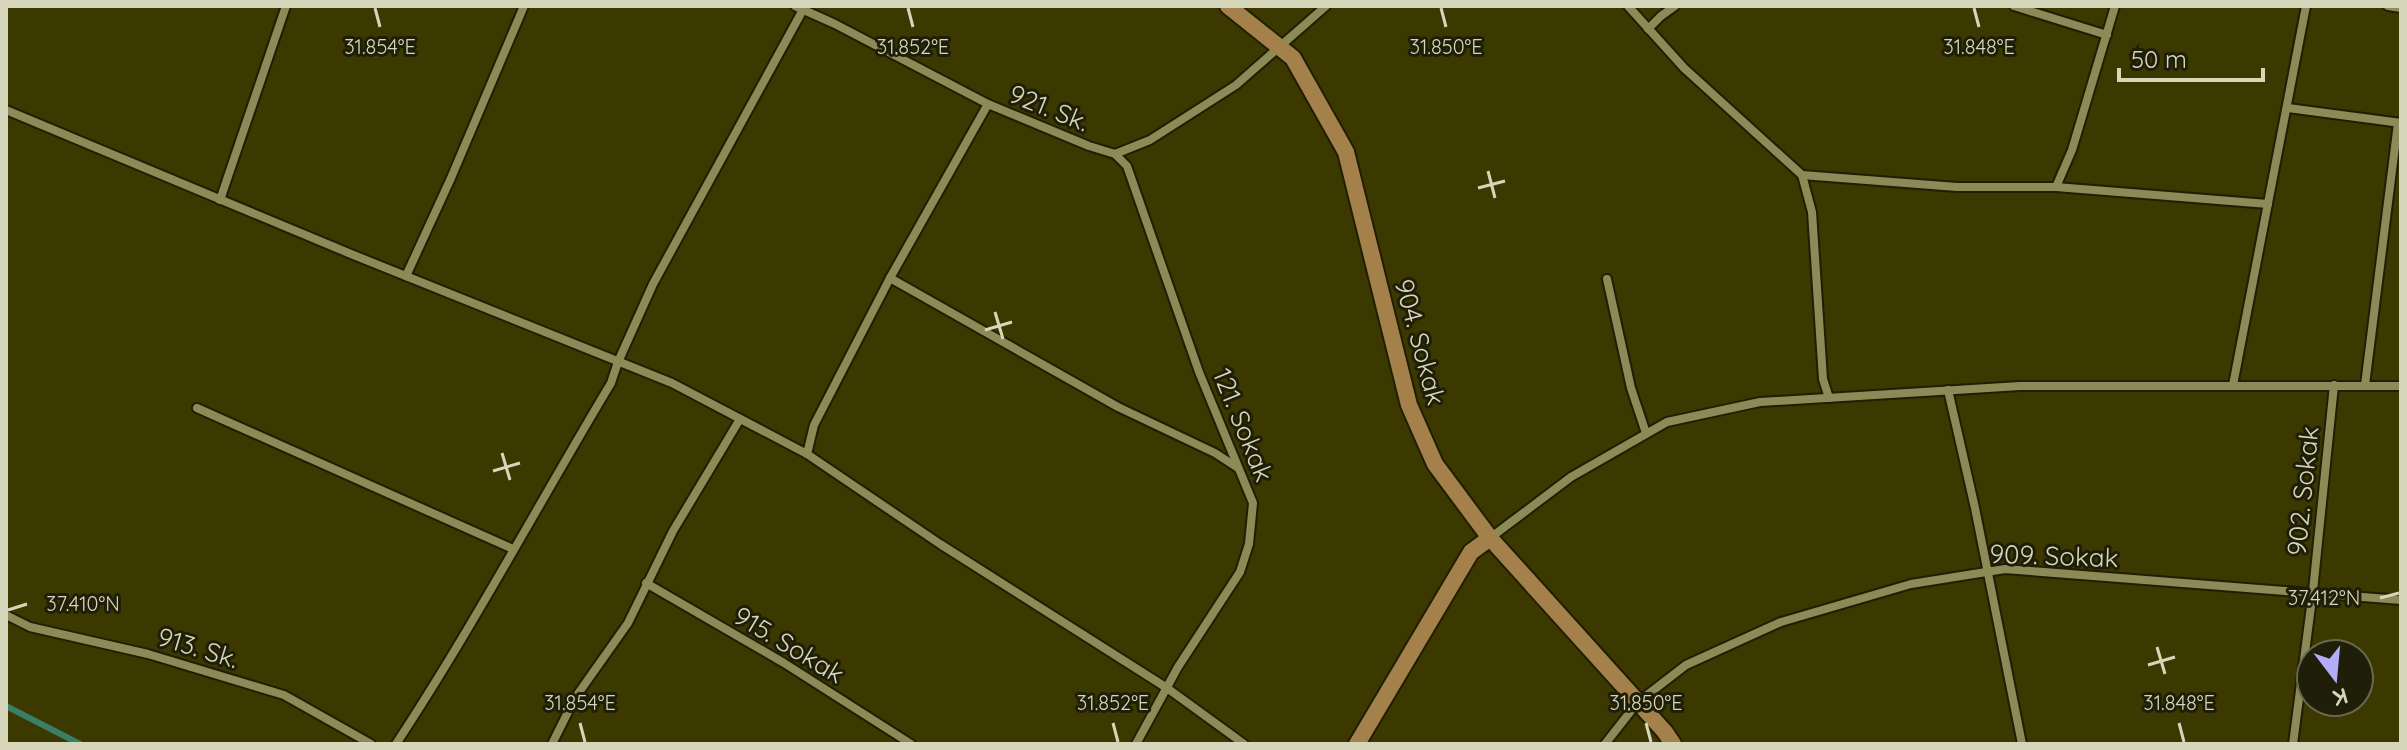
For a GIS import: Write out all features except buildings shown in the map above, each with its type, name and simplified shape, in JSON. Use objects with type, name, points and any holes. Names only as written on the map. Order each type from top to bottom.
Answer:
[{"type":"street","points":[[220,200],[286,6]]},
{"type":"street","points":[[406,276],[524,6]]},
{"type":"street","name":"904. Sokak","points":[[1228,6],[1293,58],[1346,152],[1409,405],[1435,464],[1490,538],[1673,744]]},
{"type":"street","name":"921. Sk.","points":[[801,7],[988,104],[1115,154],[1150,140],[1236,85],[1326,6]]},
{"type":"street","points":[[1628,6],[1684,68],[1802,175],[1812,212],[1823,379],[1829,398]]},
{"type":"street","points":[[1648,29],[1675,6]]},
{"type":"street","points":[[2014,6],[2107,35]]},
{"type":"street","points":[[2056,187],[2072,150],[2115,6]]},
{"type":"street","points":[[2233,385],[2306,6]]},
{"type":"street","points":[[2388,6],[2401,8]]},
{"type":"street","points":[[396,744],[447,666],[611,383],[653,284],[801,7]]},
{"type":"street","points":[[807,454],[814,425],[890,278],[988,104]]},
{"type":"street","points":[[2288,108],[2400,123],[2365,385]]},
{"type":"street","points":[[6,110],[672,383],[807,454],[940,544],[1167,688],[1244,744]]},
{"type":"street","name":"121. Sokak","points":[[1115,154],[1127,166],[1199,372],[1253,503],[1249,544],[1240,572],[1167,688],[1136,744]]},
{"type":"street","points":[[1802,175],[1957,187],[2056,187],[2268,204]]},
{"type":"street","points":[[890,278],[1118,407],[1215,453],[1239,468]]},
{"type":"street","points":[[1607,279],[1631,388],[1646,433]]},
{"type":"street","name":"902. Sokak","points":[[2293,744],[2313,591],[2334,385]]},
{"type":"street","points":[[1357,744],[1471,552],[1571,477],[1667,422],[1760,402],[2020,386],[2401,386]]},
{"type":"street","points":[[1948,390],[2022,744]]},
{"type":"street","points":[[197,408],[513,549]]},
{"type":"street","points":[[552,744],[575,698],[628,623],[673,531],[740,419]]},
{"type":"street","name":"909. Sokak","points":[[1605,744],[1638,702],[1686,665],[1781,622],[1911,584],[2005,569],[2401,600]]},
{"type":"street","name":"915. Sokak","points":[[646,583],[784,663],[911,744]]},
{"type":"street","name":"913. Sk.","points":[[6,615],[30,627],[148,654],[284,695],[371,744]]},
{"type":"waterway","points":[[6,706],[80,744]]}]
